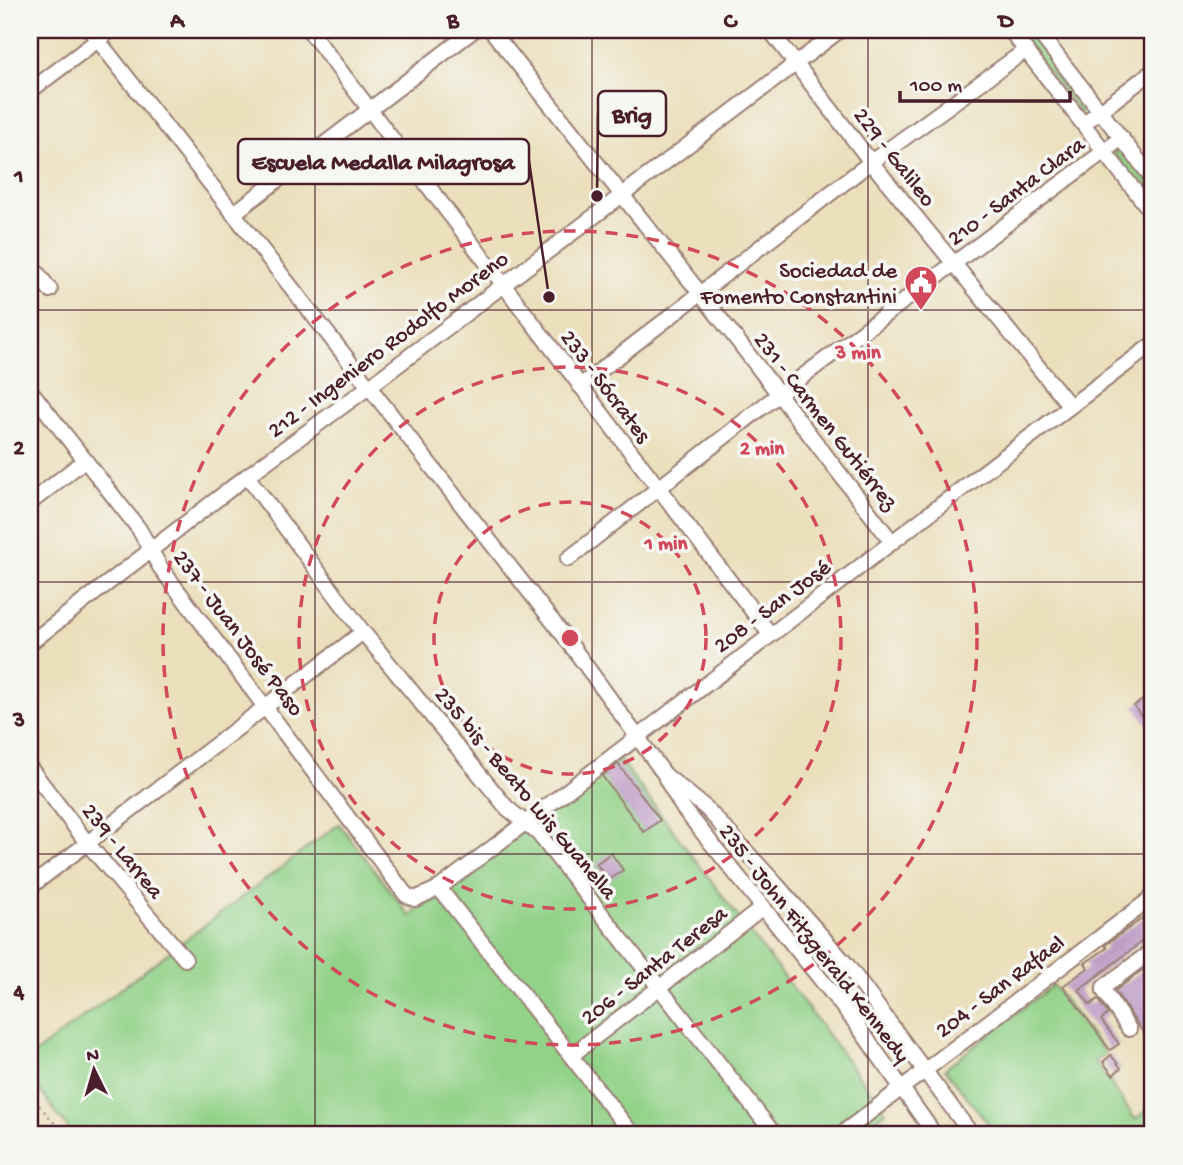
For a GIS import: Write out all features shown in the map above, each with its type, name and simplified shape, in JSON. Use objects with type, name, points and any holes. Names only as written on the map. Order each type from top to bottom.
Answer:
[{"type":"street","points":[[30,90],[94,35],[111,30]]},
{"type":"street","name":"233 - Sócrates","points":[[309,30],[769,634]]},
{"type":"street","points":[[233,214],[474,30]]},
{"type":"street","name":"231 - Carmen Gutiérrez","points":[[491,30],[700,293],[892,542]]},
{"type":"street","name":"229 - Galileo","points":[[770,30],[871,162],[1070,406]]},
{"type":"street","name":"212 - Ingeniero Rodolfo Moreno","points":[[30,643],[247,476],[840,30]]},
{"type":"street","points":[[1010,30],[1153,214]]},
{"type":"street","points":[[1037,30],[1153,178]]},
{"type":"street","name":"235 - John Fitzgerald Kennedy","points":[[94,35],[568,641],[665,775],[706,808],[847,965],[972,1135]]},
{"type":"street","points":[[580,386],[871,162],[1026,50]]},
{"type":"street","name":"210 - Santa Clara","points":[[1083,124],[1153,71]]},
{"type":"street","name":"210 - Santa Clara","points":[[568,559],[779,394],[1122,138]]},
{"type":"street","points":[[30,263],[50,290]]},
{"type":"street","name":"208 - San José","points":[[415,899],[439,888],[527,822],[769,634],[1153,344]]},
{"type":"street","name":"237 - Juan José Paso","points":[[30,390],[139,529],[160,567],[406,895],[415,899]]},
{"type":"street","points":[[30,503],[85,460]]},
{"type":"street","name":"235 bis - Beato Luis Guanella","points":[[247,476],[363,632],[507,808],[538,833],[775,1135]]},
{"type":"street","points":[[30,887],[363,632]]},
{"type":"street","name":"239 - Larrea","points":[[30,768],[88,844],[185,959]]},
{"type":"street","name":"235 - John Fitzgerald Kennedy","points":[[665,775],[668,786],[683,808],[855,1021],[935,1135]]},
{"type":"street","points":[[439,888],[633,1135]]},
{"type":"street","name":"204 - San Rafael","points":[[840,1135],[1153,897]]},
{"type":"street","name":"206 - Santa Teresa","points":[[572,1055],[762,908]]},
{"type":"street","points":[[1129,1029],[1104,987],[1153,950]]},
{"type":"path","points":[[30,1095],[65,1135]]},
{"type":"green space","points":[[1016,30],[1030,30],[1089,107],[1080,113]]},
{"type":"green space","points":[[1121,145],[1153,186],[1153,204],[1113,152]]},
{"type":"green space","points":[[619,759],[886,1112],[855,1135],[73,1135],[30,1078],[30,1057],[339,824],[410,916]]},
{"type":"green space","points":[[1053,985],[1106,1054],[1095,1061],[1135,1119],[1150,1109],[1153,1113],[1153,1135],[997,1135],[945,1069]]},
{"type":"building","points":[[1148,696],[1153,703],[1153,732],[1134,706]]},
{"type":"building","points":[[618,764],[660,820],[644,832],[602,776]]},
{"type":"building","points":[[611,853],[623,870],[609,880],[596,864]]},
{"type":"building","points":[[1149,914],[1153,920],[1153,933],[1079,990],[1090,1005],[1098,999],[1108,1014],[1101,1020],[1119,1044],[1110,1050],[1063,986],[1088,968],[1085,963],[1107,948],[1105,945]]},
{"type":"building","points":[[1153,962],[1153,1047],[1115,991]]},
{"type":"building","points":[[1111,1055],[1121,1068],[1113,1075],[1103,1062]]},
{"type":"place","name":"Brig","points":[[597,196]]},
{"type":"place","name":"Escuela Medalla Milagrosa","points":[[549,297]]},
{"type":"place","name":"Sociedad de Fomento Constantini","points":[[921,312]]}]
